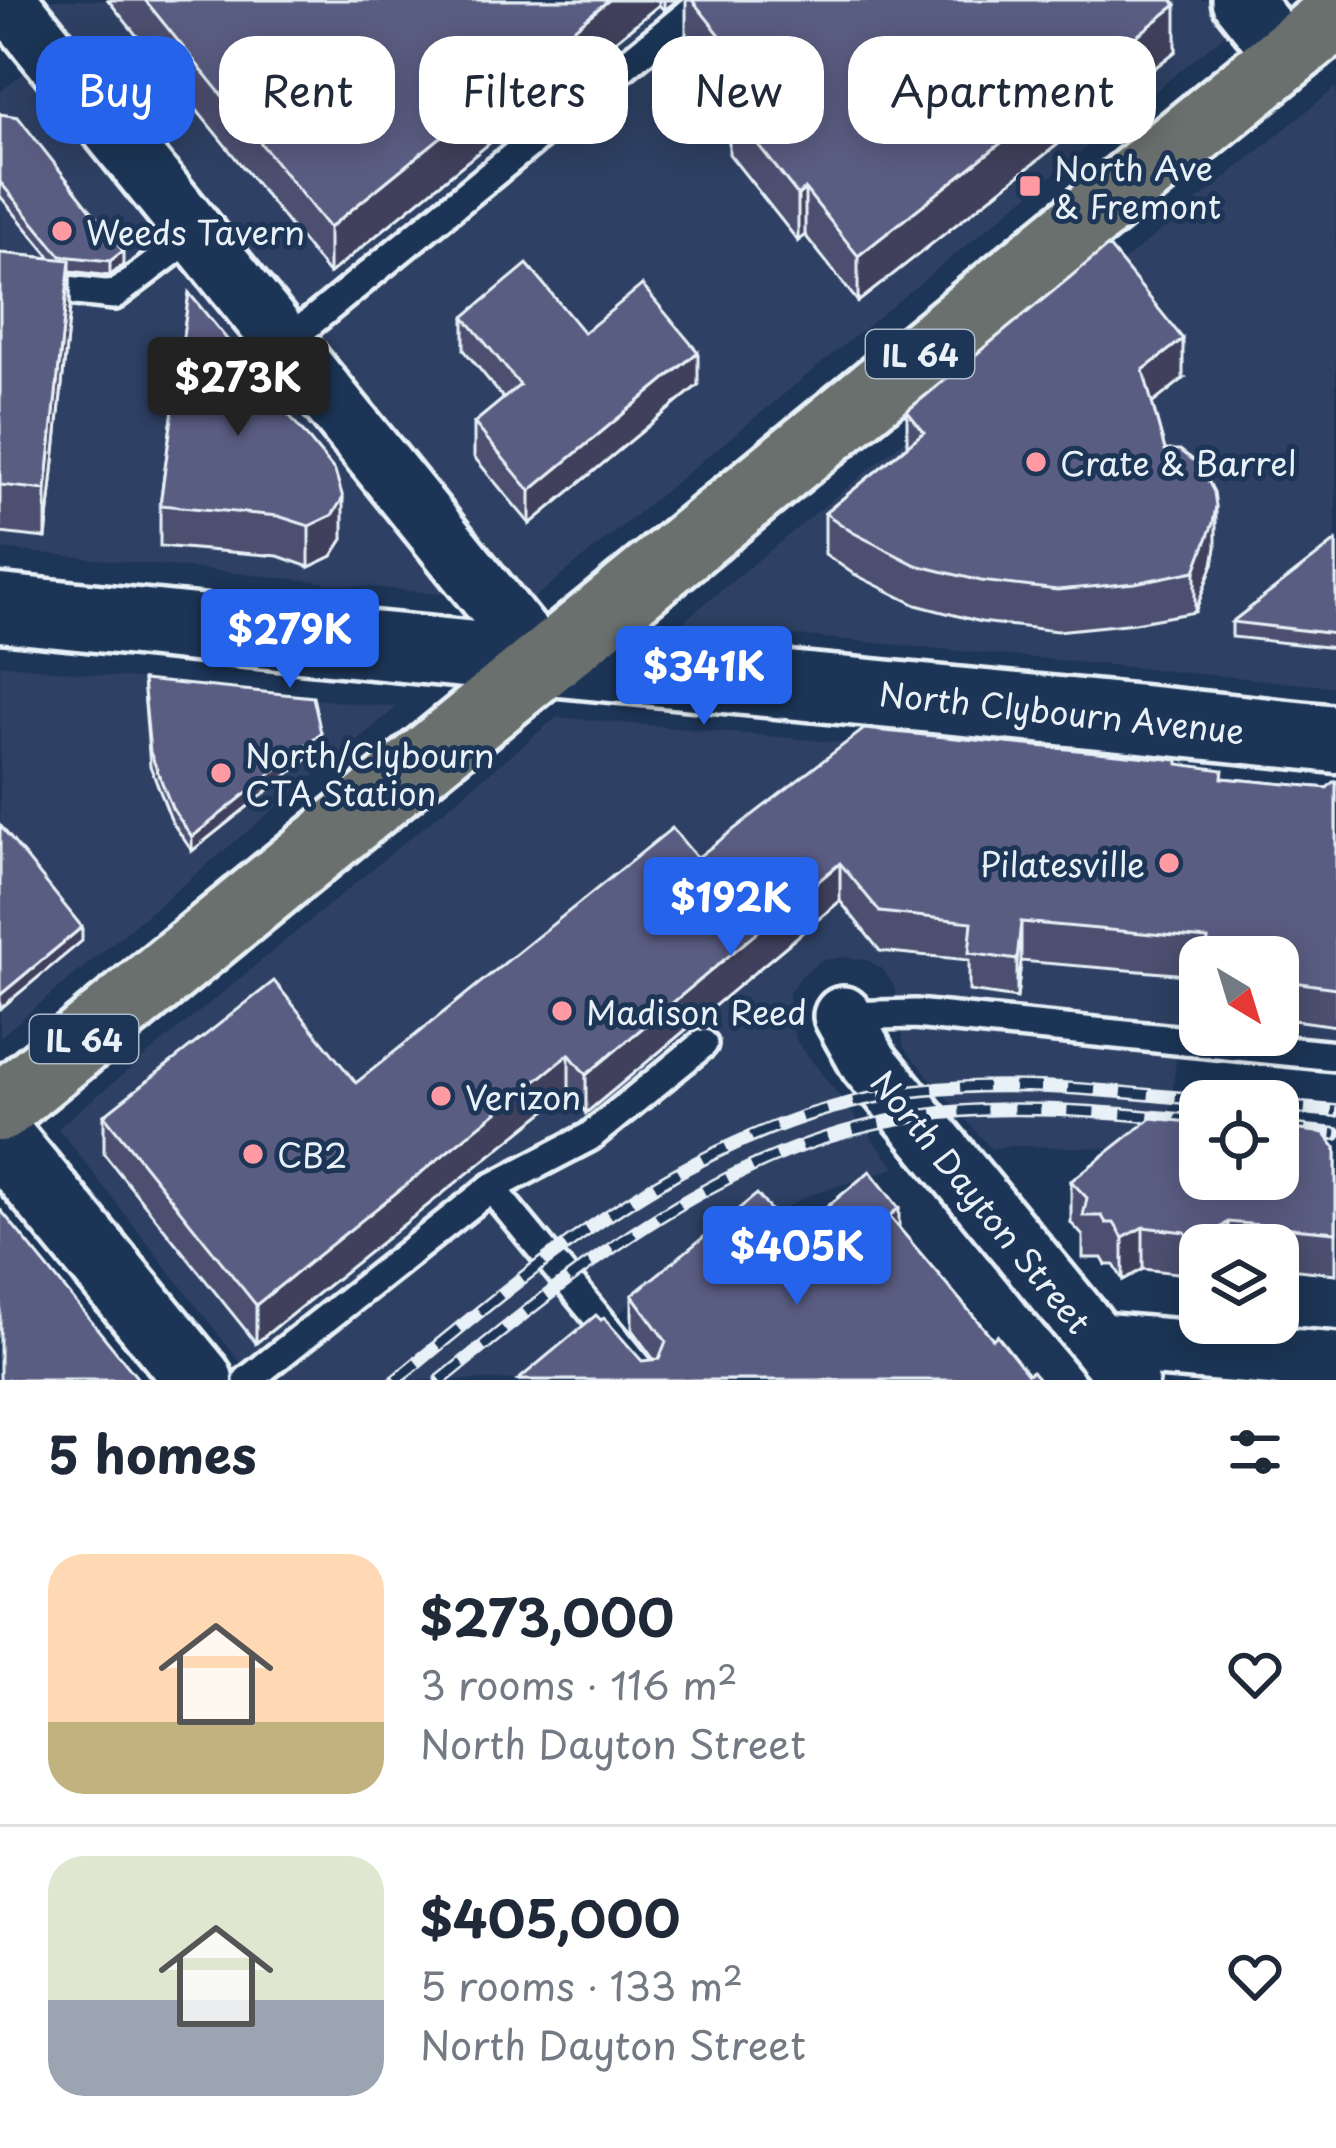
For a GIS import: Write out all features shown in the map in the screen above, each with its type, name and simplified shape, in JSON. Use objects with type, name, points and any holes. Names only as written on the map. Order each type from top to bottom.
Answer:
[{"type":"main road","name":"IL 64","points":[[0,1108],[1336,15]]},
{"type":"main road","name":"North Clybourn Avenue","points":[[0,608],[1336,740]]},
{"type":"main road","points":[[0,1138],[199,1380]]},
{"type":"street","points":[[1240,0],[1286,56]]},
{"type":"street","points":[[8,13],[195,234],[542,662]]},
{"type":"street","name":"North Dayton Street","points":[[843,1016],[869,1063],[1114,1361]]},
{"type":"street","points":[[1114,1361],[1336,1362]]},
{"type":"lane","points":[[284,344],[705,0]]},
{"type":"lane","points":[[0,283],[114,295],[195,234]]},
{"type":"lane","points":[[843,1016],[915,1014],[1336,1056]]},
{"type":"lane","points":[[248,1380],[491,1188],[589,1137],[703,1044]]},
{"type":"lane","points":[[491,1188],[649,1380]]},
{"type":"shaded area","points":[[39,0],[1267,0],[1156,91],[1156,36],[848,36],[848,144],[1091,144],[528,603],[0,549],[0,92],[36,63],[36,144],[195,144],[195,36],[67,36]]},
{"type":"shaded area","points":[[1336,87],[1336,687],[680,624]]},
{"type":"shaded area","points":[[0,664],[371,705],[398,706],[0,1037]]},
{"type":"shaded area","points":[[557,717],[1336,787],[1336,1056],[1299,1052],[1299,936],[1179,936],[1179,1040],[1167,1149],[991,1149],[904,1048],[894,986],[883,970],[868,960],[820,961],[789,993],[791,1027],[798,1043],[895,1168],[809,1195],[683,1263],[605,1325],[649,1380],[254,1380],[58,1128]]},
{"type":"building","points":[[145,0],[609,0],[565,36],[419,36],[419,144],[432,144],[329,228],[261,144],[395,144],[395,36],[219,36],[219,92],[195,62],[195,36],[174,36]]},
{"type":"building","points":[[692,0],[1172,0],[1176,5],[1137,36],[848,36],[848,144],[1000,144],[858,256],[805,189],[798,195],[758,144],[824,144],[824,36],[721,36]]},
{"type":"building","name":"Weeds Tavern","points":[[0,114],[18,117],[123,251],[110,261],[61,256],[0,182]]},
{"type":"building","name":"Crate & Barrel","points":[[1108,246],[1183,339],[1143,370],[1165,450],[1180,450],[1200,465],[1214,492],[1213,523],[1195,571],[1135,583],[1057,590],[981,581],[916,565],[825,513],[924,432],[907,411]]},
{"type":"building","points":[[0,253],[70,260],[46,490],[0,485]]},
{"type":"building","points":[[527,264],[584,333],[642,285],[698,352],[530,491],[474,423],[520,385],[464,317]]},
{"type":"building","points":[[189,293],[335,471],[343,498],[332,515],[309,526],[278,516],[160,505]]},
{"type":"building","points":[[1336,541],[1336,634],[1232,622]]},
{"type":"building","name":"North/Clybourn CTA Station","points":[[143,680],[313,697],[321,733],[192,837],[172,808],[150,752]]},
{"type":"building","points":[[864,729],[1178,760],[1178,764],[1223,770],[1222,778],[1327,788],[1336,782],[1336,988],[1299,983],[1299,936],[1179,936],[1021,922],[1017,960],[969,953],[972,922],[880,912],[840,863],[586,1075],[569,1054],[256,1305],[104,1115],[274,981],[356,1083],[672,828],[697,858]]},
{"type":"building","points":[[0,825],[82,927],[0,995]]},
{"type":"building","points":[[1151,1118],[1179,1121],[1179,1200],[1299,1200],[1299,1130],[1324,1133],[1336,1148],[1336,1232],[1299,1229],[1299,1224],[1228,1222],[1179,1224],[1179,1231],[1143,1227],[1123,1238],[1114,1223],[1106,1223],[1102,1216],[1083,1216],[1087,1198],[1071,1181]]},
{"type":"building","points":[[870,1171],[899,1208],[889,1216],[993,1339],[997,1335],[1028,1374],[1032,1371],[1040,1380],[518,1380],[596,1315],[642,1361],[659,1359],[666,1341],[632,1295],[757,1194],[792,1236]]},
{"type":"building","points":[[0,1209],[139,1380],[0,1380]]},
{"type":"railway","points":[[396,1380],[574,1239],[636,1197],[769,1129],[841,1105],[954,1088],[1066,1088],[1179,1098]]},
{"type":"railway","points":[[1299,1108],[1336,1111]]},
{"type":"railway","points":[[441,1380],[625,1239],[755,1165],[825,1138],[900,1119],[980,1110],[1063,1110],[1179,1119]]},
{"type":"railway","points":[[1299,1130],[1336,1134]]},
{"type":"place","name":"North Ave & Fremont","points":[[1030,186]]},
{"type":"place","name":"Weeds Tavern","points":[[62,231]]},
{"type":"place","name":"Crate & Barrel","points":[[1036,462]]},
{"type":"place","name":"North/Clybourn CTA Station","points":[[221,773]]},
{"type":"place","name":"Pilatesville","points":[[1169,863]]},
{"type":"place","name":"Madison Reed","points":[[562,1011]]},
{"type":"place","name":"Verizon","points":[[441,1096]]},
{"type":"place","name":"CB2","points":[[253,1154]]}]
